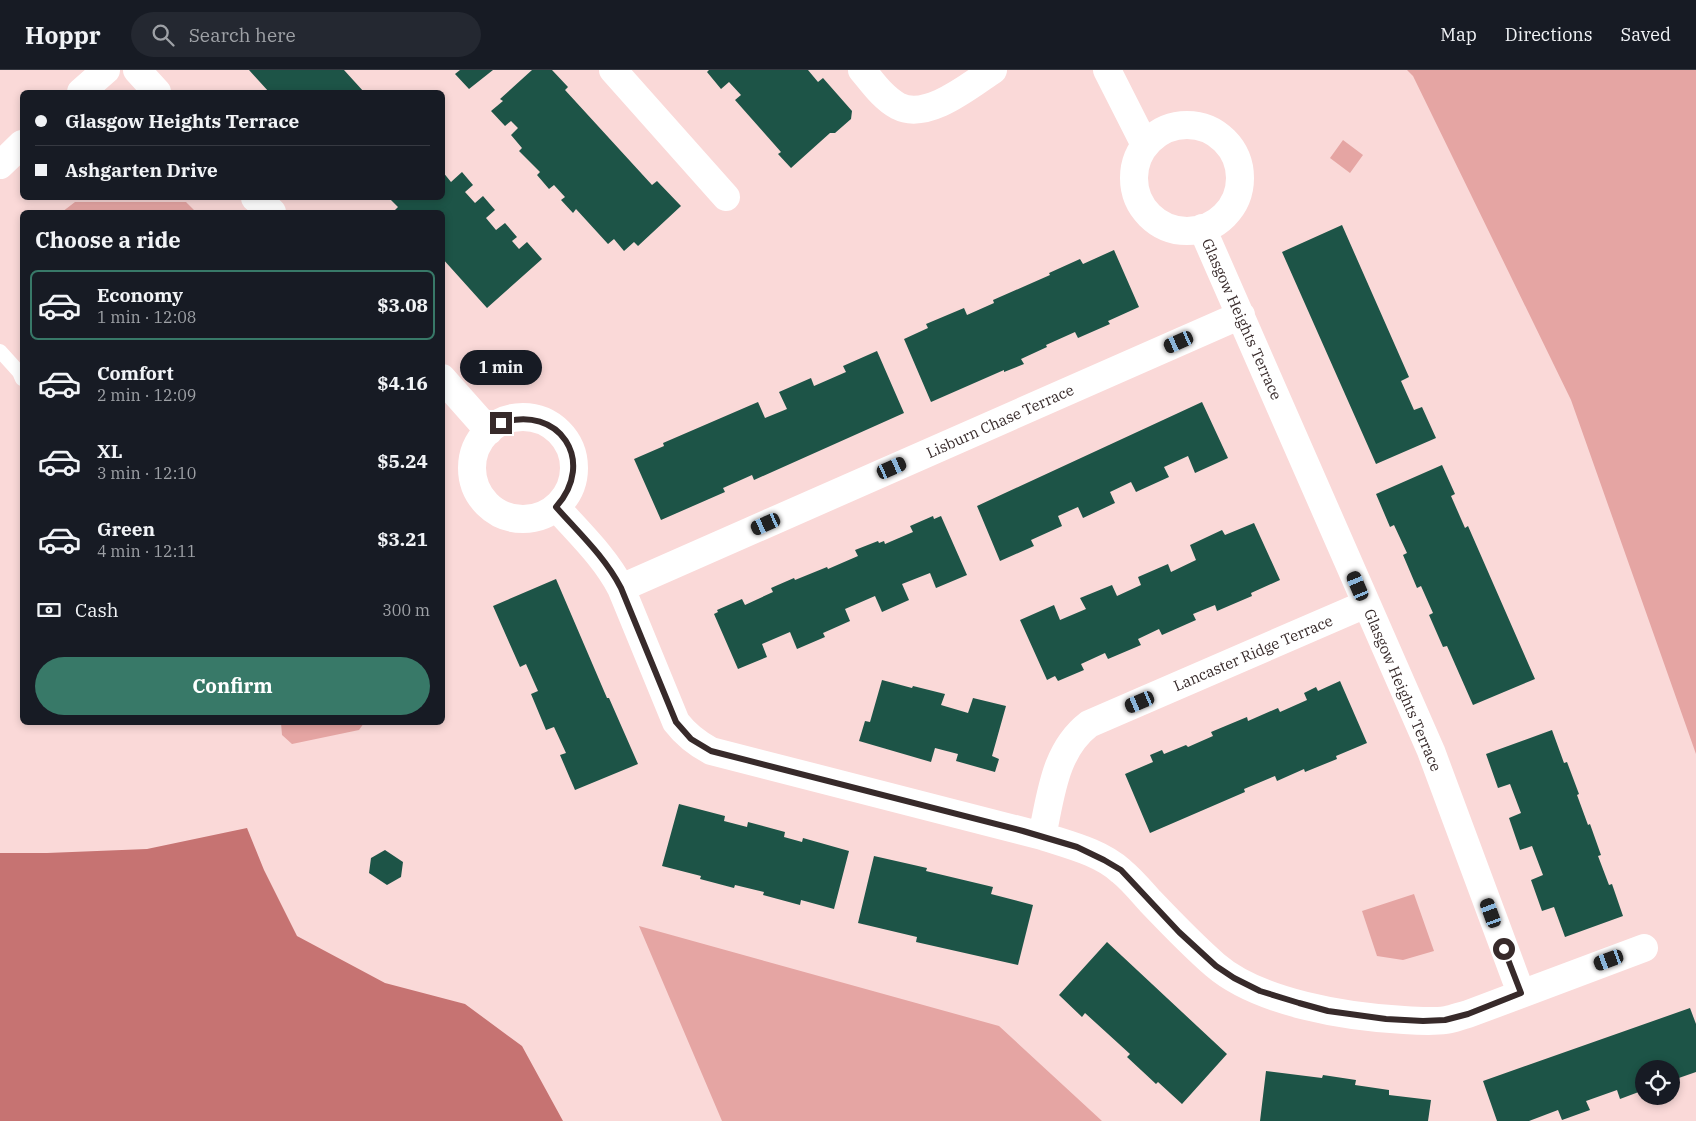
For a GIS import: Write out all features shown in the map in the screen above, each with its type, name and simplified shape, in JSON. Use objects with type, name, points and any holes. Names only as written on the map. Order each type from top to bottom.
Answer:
[{"type":"street","points":[[83,90],[106,70]]},
{"type":"street","points":[[137,70],[155,90]]},
{"type":"street","points":[[613,70],[726,197]]},
{"type":"street","points":[[862,70],[887,98],[899,106],[915,110],[935,105],[965,89],[992,70]]},
{"type":"street","points":[[1107,70],[1145,145]]},
{"type":"street","points":[[1188,124],[1204,127],[1219,135],[1230,146],[1238,161],[1241,176],[1239,191],[1233,205],[1224,217],[1202,228],[1181,231],[1165,226],[1152,218],[1141,205],[1135,190],[1134,175],[1137,159],[1145,145],[1156,134],[1171,127],[1188,124]]},
{"type":"street","points":[[0,165],[20,146]]},
{"type":"street","points":[[257,200],[270,210]]},
{"type":"street","name":"Glasgow Heights Terrace","points":[[1202,228],[1431,751],[1521,993]]},
{"type":"street","name":"Lisburn Chase Terrace","points":[[621,588],[1241,315]]},
{"type":"street","points":[[445,381],[489,431]]},
{"type":"street","points":[[515,418],[530,418],[544,422],[556,430],[566,441],[572,454],[574,469],[568,490],[556,507],[543,515],[530,518],[515,518],[501,515],[489,507],[480,496],[474,483],[472,469],[474,454],[479,442],[489,431],[501,423],[515,418]]},
{"type":"street","points":[[556,507],[613,572],[676,722],[699,745],[711,751],[1042,836],[1077,847],[1121,870],[1179,932],[1216,966],[1234,978],[1260,991],[1328,1011],[1386,1019],[1445,1020],[1644,948]]},
{"type":"street","name":"Lancaster Ridge Terrace","points":[[1042,836],[1059,765],[1073,740],[1089,724],[1366,604]]},
{"type":"lane","points":[[0,350],[20,374]]},
{"type":"shaded area","points":[[1407,70],[1696,70],[1696,754],[1571,400],[1413,76]]},
{"type":"shaded area","points":[[1343,140],[1363,155],[1350,173],[1330,158]]},
{"type":"shaded area","points":[[75,202],[186,202],[194,210],[65,210]]},
{"type":"shaded area","points":[[281,725],[363,725],[359,730],[292,744],[282,735]]},
{"type":"shaded area","points":[[247,828],[264,870],[297,936],[385,983],[465,1004],[522,1046],[563,1121],[0,1121],[0,853],[147,849]]},
{"type":"shaded area","points":[[1414,894],[1434,951],[1403,960],[1377,956],[1362,911]]},
{"type":"shaded area","points":[[639,926],[999,1026],[1102,1121],[722,1121]]},
{"type":"building","points":[[249,70],[344,70],[362,90],[267,90]]},
{"type":"building","points":[[460,70],[493,70],[469,89],[455,74]]},
{"type":"building","points":[[532,70],[552,70],[568,87],[565,90],[652,185],[657,181],[681,206],[638,246],[634,242],[624,251],[614,239],[608,244],[576,209],[573,213],[561,200],[565,197],[554,185],[549,189],[537,175],[540,172],[519,151],[522,148],[511,135],[518,128],[511,121],[505,126],[491,111],[503,101],[500,99]]},
{"type":"building","points":[[709,70],[808,70],[818,82],[823,78],[852,111],[851,119],[835,133],[830,133],[791,168],[778,154],[781,152],[735,100],[741,95],[729,82],[721,89],[707,72]]},
{"type":"building","points":[[462,172],[473,185],[465,192],[475,203],[483,196],[495,210],[486,218],[496,230],[505,223],[517,237],[512,241],[519,249],[527,242],[542,259],[487,308],[445,261],[445,210],[395,210],[398,207],[391,200],[445,200],[445,175],[451,182]]},
{"type":"building","points":[[1342,225],[1409,377],[1401,381],[1414,410],[1422,407],[1436,438],[1376,464],[1282,252]]},
{"type":"building","points":[[1114,250],[1139,307],[1108,321],[1110,324],[1078,338],[1075,332],[1046,345],[1047,347],[1021,359],[1024,364],[1004,372],[1004,370],[931,402],[904,339],[928,328],[926,324],[964,308],[967,315],[994,303],[993,300],[1050,275],[1049,273],[1080,259],[1083,264]]},
{"type":"building","points":[[877,351],[904,413],[754,480],[752,475],[723,488],[725,492],[661,520],[634,459],[664,446],[663,443],[758,402],[765,418],[787,409],[779,392],[811,378],[814,386],[846,372],[843,366]]},
{"type":"building","points":[[1202,402],[1228,458],[1195,473],[1188,456],[1164,467],[1169,477],[1136,492],[1131,482],[1110,492],[1115,503],[1083,518],[1078,507],[1058,516],[1062,526],[1031,540],[1034,546],[1000,561],[977,506]]},
{"type":"building","points":[[1442,465],[1455,494],[1451,496],[1465,528],[1468,526],[1535,679],[1473,705],[1447,646],[1443,647],[1429,615],[1433,613],[1421,586],[1417,588],[1403,555],[1407,553],[1394,525],[1390,527],[1376,494]]},
{"type":"building","points":[[933,516],[934,519],[941,516],[967,575],[936,588],[930,573],[902,584],[909,600],[882,612],[875,596],[845,609],[850,621],[823,633],[825,637],[797,649],[790,632],[762,644],[767,657],[738,669],[714,614],[718,612],[717,610],[742,599],[745,605],[773,592],[771,588],[794,578],[795,580],[827,567],[828,569],[858,556],[855,550],[878,541],[879,543],[884,541],[885,544],[913,532],[910,526]]},
{"type":"building","points":[[1254,523],[1280,580],[1251,593],[1252,596],[1217,611],[1215,605],[1193,614],[1196,620],[1162,635],[1159,629],[1138,639],[1141,645],[1108,659],[1105,653],[1081,664],[1084,670],[1058,681],[1055,676],[1047,680],[1020,620],[1054,605],[1060,620],[1086,609],[1080,598],[1112,585],[1117,596],[1141,585],[1138,577],[1168,564],[1171,572],[1196,560],[1190,545],[1222,530],[1225,535]]},
{"type":"building","points":[[556,579],[607,698],[609,698],[638,764],[575,790],[560,755],[566,753],[554,727],[546,730],[531,694],[538,691],[526,664],[520,667],[493,606]]},
{"type":"building","points":[[882,680],[945,694],[941,705],[968,713],[973,698],[1006,706],[992,756],[999,759],[995,772],[956,761],[958,754],[935,748],[931,762],[859,741],[865,721],[870,722]]},
{"type":"building","points":[[1340,681],[1367,743],[1336,756],[1337,759],[1305,772],[1304,769],[1277,781],[1275,776],[1244,789],[1245,792],[1150,833],[1125,774],[1153,762],[1150,755],[1162,750],[1164,754],[1186,745],[1188,747],[1213,736],[1211,732],[1247,717],[1248,721],[1278,708],[1280,712],[1307,700],[1304,693],[1316,687],[1318,691]]},
{"type":"building","points":[[1552,730],[1564,763],[1567,762],[1579,794],[1577,795],[1601,855],[1598,856],[1609,885],[1612,884],[1623,916],[1565,937],[1554,907],[1542,911],[1531,880],[1543,875],[1532,846],[1520,850],[1509,818],[1521,813],[1510,784],[1498,788],[1486,754]]},
{"type":"building","points":[[679,804],[725,816],[724,821],[747,827],[748,822],[785,832],[784,837],[802,842],[803,838],[849,851],[834,909],[801,900],[800,905],[763,895],[764,892],[735,885],[734,888],[700,879],[701,876],[662,866]]},
{"type":"building","points":[[385,850],[403,862],[401,877],[387,885],[369,873],[371,858]]},
{"type":"building","points":[[874,856],[927,868],[926,871],[993,887],[991,894],[1033,905],[1018,965],[916,942],[917,937],[858,923]]},
{"type":"building","points":[[1107,942],[1227,1054],[1182,1104],[1158,1082],[1156,1084],[1127,1057],[1130,1054],[1085,1013],[1082,1017],[1059,995]]},
{"type":"building","points":[[1690,1008],[1696,1024],[1696,1072],[1680,1078],[1680,1060],[1635,1060],[1635,1093],[1620,1099],[1617,1090],[1586,1101],[1590,1110],[1562,1120],[1558,1110],[1529,1121],[1497,1121],[1483,1081]]},
{"type":"building","points":[[1266,1071],[1322,1078],[1323,1075],[1356,1080],[1355,1085],[1389,1090],[1389,1095],[1431,1100],[1428,1121],[1260,1121]]},
{"type":"route","points":[[501,423],[515,418],[530,418],[544,422],[556,430],[566,441],[572,454],[574,469],[571,483],[565,496],[556,507],[582,534],[613,572],[676,722],[699,745],[711,751],[1023,831],[1077,847],[1121,870],[1179,932],[1216,966],[1234,978],[1260,991],[1328,1011],[1386,1019],[1423,1021],[1445,1020],[1468,1014],[1521,993],[1504,949]]}]
